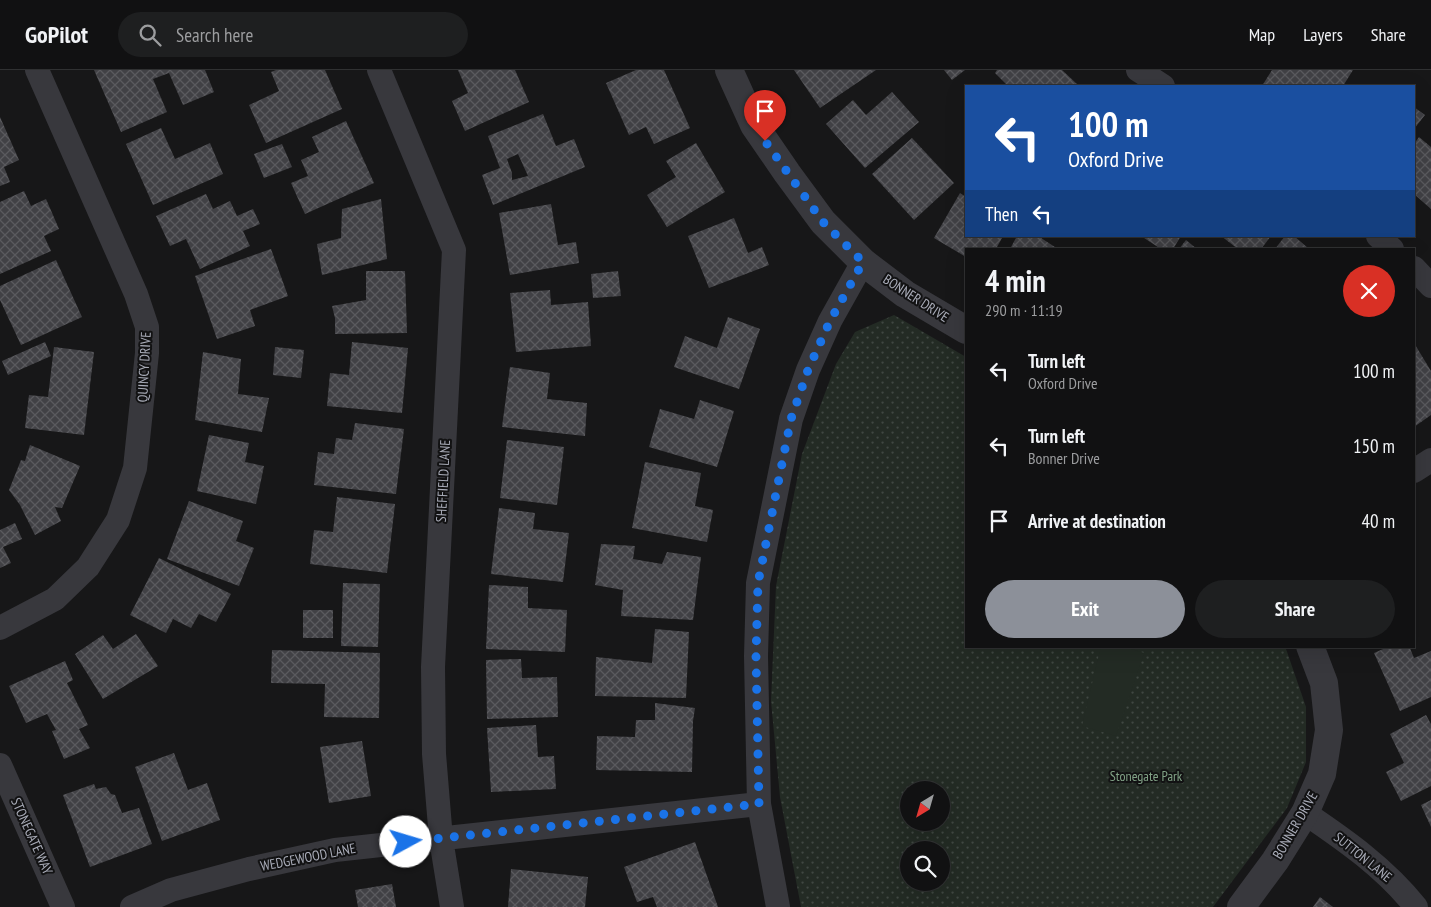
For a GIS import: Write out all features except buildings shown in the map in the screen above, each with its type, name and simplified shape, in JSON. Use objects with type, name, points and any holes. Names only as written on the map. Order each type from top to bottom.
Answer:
[{"type":"street","name":"QUINCY DRIVE","points":[[0,628],[55,599],[88,566],[118,520],[135,468],[147,353],[147,327],[136,294],[37,70]]},
{"type":"street","name":"SHEFFIELD LANE","points":[[379,70],[454,250],[433,667],[434,754],[442,839],[452,907]]},
{"type":"street","name":"BONNER DRIVE","points":[[729,70],[754,125],[823,222],[863,262],[905,294],[965,329]]},
{"type":"street","points":[[1138,70],[1162,85]]},
{"type":"street","points":[[1379,237],[1391,248]]},
{"type":"street","points":[[778,907],[759,804],[756,656],[758,583],[791,419],[808,370],[830,321],[863,262]]},
{"type":"street","points":[[1415,269],[1431,286]]},
{"type":"street","points":[[1415,470],[1431,460]]},
{"type":"street","name":"BONNER DRIVE","points":[[1241,907],[1275,861],[1305,813],[1322,774],[1329,730],[1324,683],[1311,648]]},
{"type":"street","name":"STONEGATE WAY","points":[[0,764],[63,907]]},
{"type":"street","name":"WEDGEWOOD LANE","points":[[132,907],[171,890],[249,869],[335,850],[759,804]]},
{"type":"street","name":"SUTTON LANE","points":[[1305,813],[1356,847],[1403,890],[1416,907]]},
{"type":"green space","name":"Stonegate Park","points":[[894,315],[965,356],[965,648],[1286,648],[1306,707],[1306,762],[1287,808],[1213,907],[801,907],[780,797],[771,701],[776,586],[802,454],[836,364],[855,332]]},
{"type":"green space","points":[[1101,648],[1128,648],[1144,653],[1116,736],[1082,726]]},
{"type":"route","points":[[406,842],[759,804],[756,656],[758,583],[772,509],[791,419],[808,370],[830,321],[863,262],[823,222],[765,141]]}]
